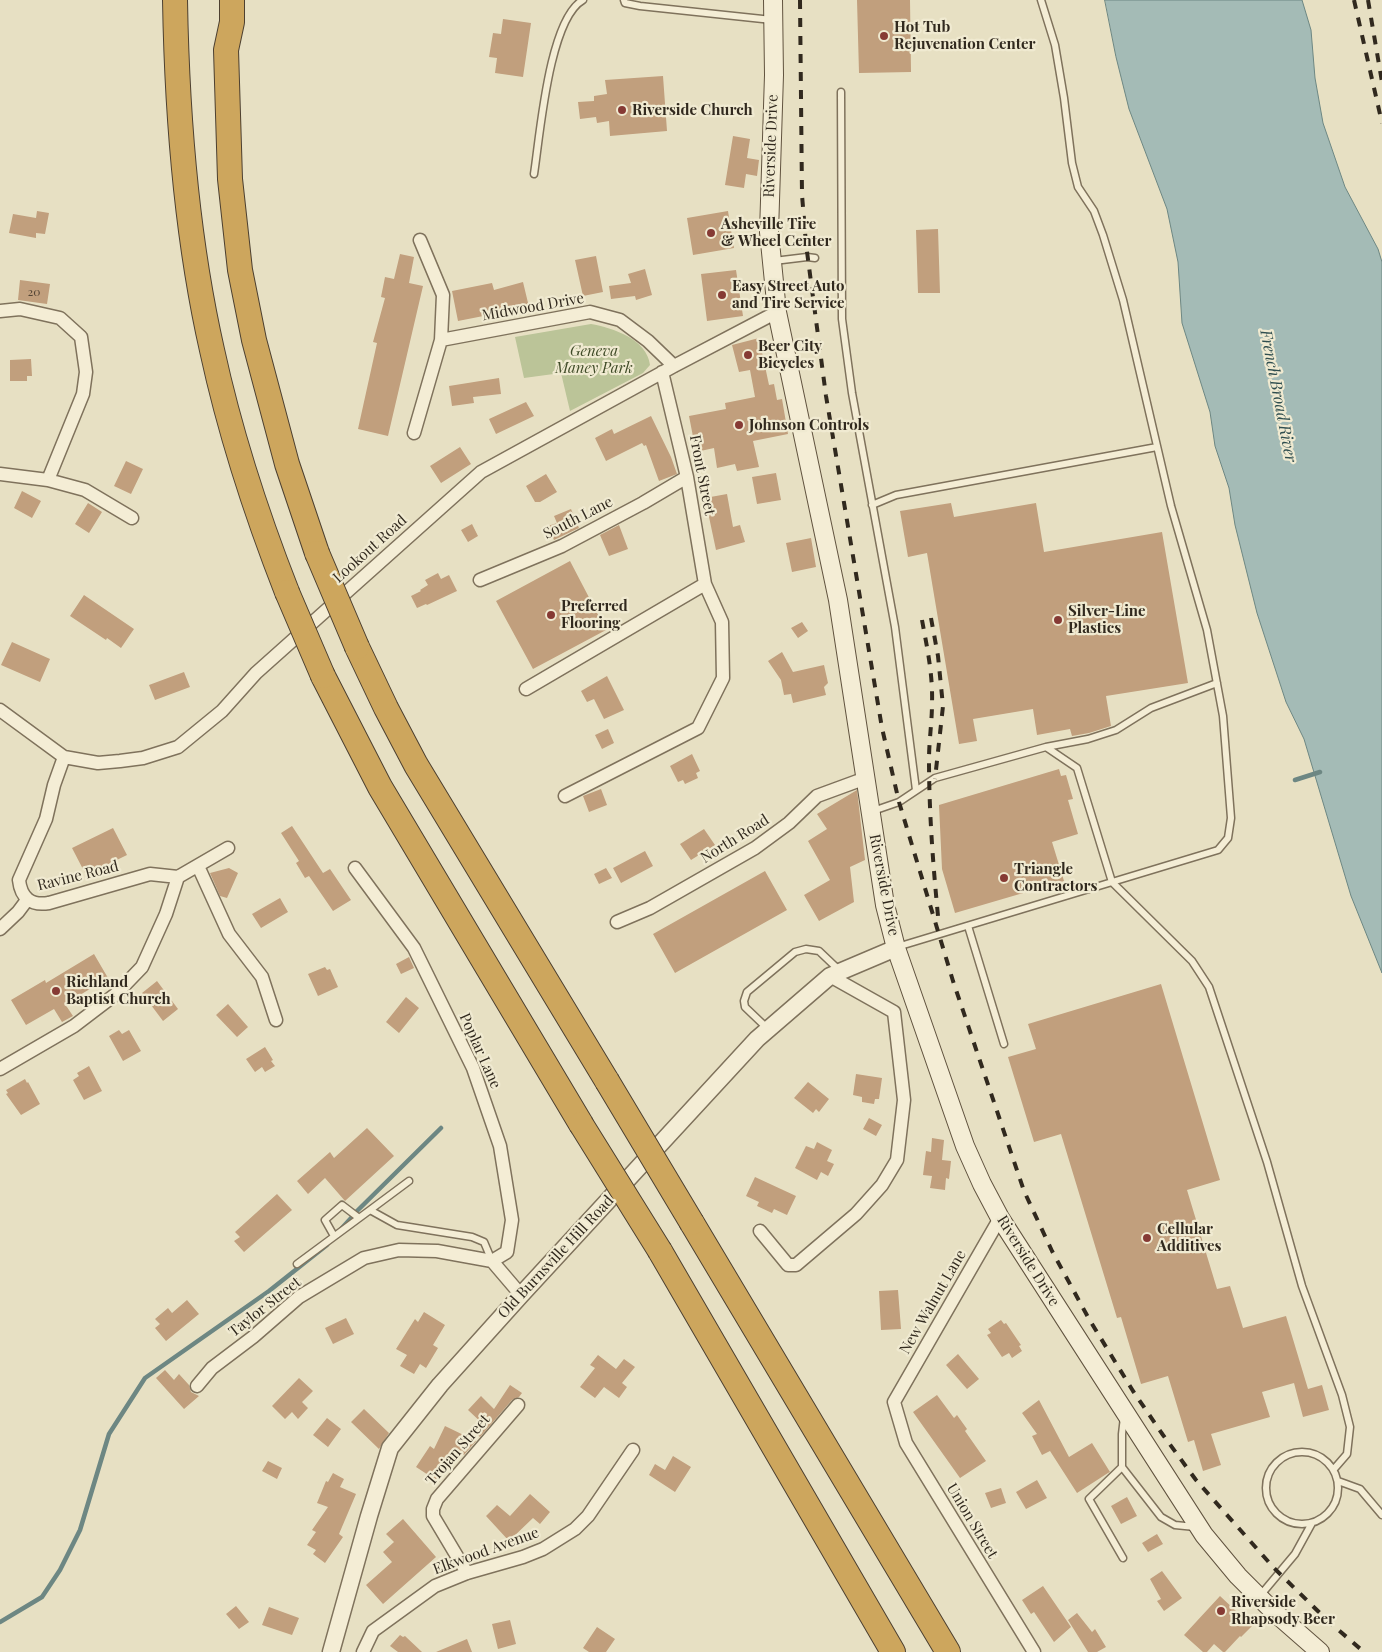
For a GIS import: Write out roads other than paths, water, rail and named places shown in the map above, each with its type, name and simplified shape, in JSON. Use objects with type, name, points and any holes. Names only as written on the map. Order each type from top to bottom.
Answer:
[{"type":"highway","points":[[175,0],[177,85],[185,186],[198,276],[212,349],[244,472],[264,534],[286,592],[323,676],[380,787],[581,1124],[660,1250],[893,1652]]},
{"type":"highway","points":[[217,0],[219,37],[226,50]]},
{"type":"highway","points":[[232,0],[232,22],[226,50],[230,179],[240,270],[254,340],[282,447],[317,553],[357,647],[416,765],[608,1081],[948,1652]]},
{"type":"main road","name":"Riverside Drive","points":[[773,0],[774,92],[769,197],[771,261],[777,312],[838,600],[885,905],[896,948],[965,1146],[1000,1218],[1198,1527],[1238,1576],[1315,1650]]},
{"type":"street","points":[[414,433],[441,340],[442,295],[420,240]]},
{"type":"street","points":[[0,311],[20,309],[60,318],[81,337],[86,372],[83,394],[48,480]]},
{"type":"street","name":"Midwood Drive","points":[[441,340],[590,312],[620,320],[648,341],[674,366]]},
{"type":"street","name":"Lookout Road","points":[[0,710],[64,757],[98,763],[143,758],[178,747],[222,711],[256,673],[481,472],[662,372],[777,312]]},
{"type":"street","name":"Front Street","points":[[662,372],[687,477],[705,584]]},
{"type":"street","points":[[0,474],[48,480],[85,490],[132,518]]},
{"type":"street","name":"South Lane","points":[[480,580],[562,546],[687,477]]},
{"type":"street","points":[[526,689],[705,584],[722,622],[723,678],[698,728],[564,796]]},
{"type":"street","points":[[28,900],[21,890],[19,880],[46,819],[54,785],[64,757]]},
{"type":"street","name":"North Road","points":[[617,922],[650,908],[755,848],[789,823],[817,796],[866,778]]},
{"type":"street","points":[[0,1069],[74,1026],[116,994],[142,967],[166,914],[178,877],[228,848]]},
{"type":"street","points":[[198,866],[229,934],[262,977],[276,1020]]},
{"type":"street","name":"Poplar Lane","points":[[355,868],[414,948],[473,1068],[500,1146],[512,1220],[507,1252],[492,1261]]},
{"type":"street","name":"Ravine Road","points":[[0,930],[28,900],[38,904],[49,903],[150,874],[178,877]]},
{"type":"street","name":"Old Burnsville Hill Road","points":[[331,1652],[390,1448],[440,1385],[757,1039],[835,974],[896,948]]},
{"type":"street","points":[[760,1230],[788,1265],[796,1265],[856,1214],[882,1184],[897,1160],[904,1100],[894,1012],[835,974]]},
{"type":"street","name":"New Walnut Lane","points":[[894,1402],[1000,1218]]},
{"type":"street","name":"Taylor Street","points":[[197,1386],[212,1368],[253,1337],[299,1297],[364,1258],[400,1250],[437,1251],[492,1261]]},
{"type":"street","points":[[492,1261],[521,1295]]},
{"type":"street","name":"Union Street","points":[[894,1402],[906,1443],[1034,1652]]},
{"type":"street","name":"Trojan Street","points":[[467,1572],[433,1516],[433,1509],[437,1499],[518,1405]]},
{"type":"street","name":"Elkwood Avenue","points":[[363,1652],[373,1631],[435,1586],[467,1572],[523,1557],[543,1548],[575,1529],[588,1516],[633,1450]]},
{"type":"lane","points":[[534,174],[553,54],[566,20],[576,4],[583,0]]},
{"type":"lane","points":[[624,0],[625,3],[640,6],[773,20]]},
{"type":"lane","points":[[896,948],[1218,850],[1228,838],[1231,818],[1223,716],[1207,630],[1171,506],[1123,300],[1094,211],[1078,187],[1072,163],[1055,45],[1041,0]]},
{"type":"lane","points":[[841,92],[842,319],[852,393],[895,626],[916,790]]},
{"type":"lane","points":[[771,261],[815,258]]},
{"type":"lane","points":[[872,505],[896,495],[1157,447]]},
{"type":"lane","points":[[871,812],[899,802],[935,778],[1046,747],[1088,739],[1116,730],[1151,708],[1217,683]]},
{"type":"lane","points":[[1046,747],[1076,768],[1112,882],[1192,961],[1209,987],[1267,1162],[1302,1286],[1342,1395],[1350,1427],[1347,1454],[1334,1469]]},
{"type":"lane","points":[[968,926],[1004,1044]]},
{"type":"lane","points":[[768,1029],[745,1007],[744,1001],[747,992],[795,952],[806,949],[819,952],[835,974]]},
{"type":"lane","points":[[297,1264],[409,1181]]},
{"type":"lane","points":[[334,1236],[325,1220],[342,1205],[359,1218]]},
{"type":"lane","points":[[370,1210],[397,1225],[472,1237],[484,1242],[492,1261]]},
{"type":"lane","points":[[1125,1413],[1122,1434],[1122,1467],[1161,1517],[1175,1525],[1198,1527]]},
{"type":"lane","points":[[1299,1452],[1312,1453],[1324,1459],[1334,1469],[1338,1481],[1338,1495],[1334,1507],[1324,1517],[1312,1523],[1299,1524],[1286,1521],[1275,1513],[1268,1501],[1266,1488],[1268,1475],[1275,1464],[1286,1455],[1299,1452]]},
{"type":"lane","points":[[1122,1467],[1089,1499],[1123,1558]]},
{"type":"lane","points":[[1338,1481],[1360,1488],[1382,1515]]},
{"type":"lane","points":[[1259,1597],[1295,1554],[1312,1523]]},
{"type":"water","name":"French Broad River","points":[[1105,0],[1302,0],[1311,30],[1315,78],[1323,123],[1345,187],[1378,249],[1382,262],[1382,973],[1351,896],[1304,739],[1286,702],[1257,613],[1235,525],[1229,488],[1215,446],[1210,412],[1182,323],[1178,262],[1167,209],[1129,109],[1116,57]]},
{"type":"waterway","points":[[1295,780],[1320,772]]},
{"type":"waterway","points":[[356,1212],[441,1128]]},
{"type":"waterway","points":[[341,1229],[352,1217]]},
{"type":"waterway","points":[[0,1622],[42,1597],[60,1570],[80,1530],[109,1434],[145,1378],[269,1291],[327,1245]]},
{"type":"railway","points":[[800,0],[802,195],[806,244],[826,396],[882,728],[899,802],[953,981],[1024,1191],[1052,1251],[1089,1319],[1133,1391],[1196,1480],[1274,1568],[1328,1621],[1364,1652]]},
{"type":"railway","points":[[1354,0],[1382,123]]},
{"type":"railway","points":[[1368,0],[1382,82]]},
{"type":"railway","points":[[931,618],[938,656],[943,706],[935,779]]},
{"type":"railway","points":[[922,620],[932,682],[929,760],[933,858],[938,916]]},
{"type":"place","name":"Hot Tub Rejuvenation Center","points":[[884,36]]},
{"type":"place","name":"Riverside Church","points":[[622,110]]},
{"type":"place","name":"Asheville Tire & Wheel Center","points":[[711,233]]},
{"type":"place","name":"Easy Street Auto and Tire Service","points":[[722,295]]},
{"type":"place","name":"Beer City Bicycles","points":[[748,355]]},
{"type":"place","name":"Johnson Controls","points":[[739,425]]},
{"type":"place","name":"Preferred Flooring","points":[[551,615]]},
{"type":"place","name":"Silver-Line Plastics","points":[[1058,620]]},
{"type":"place","name":"Triangle Contractors","points":[[1004,878]]},
{"type":"place","name":"Richland Baptist Church","points":[[56,991]]},
{"type":"place","name":"Cellular Additives","points":[[1147,1238]]},
{"type":"place","name":"Riverside Rhapsody Beer","points":[[1221,1611]]},
{"type":"park label","name":"Geneva Maney Park","points":[[594,360]]}]
